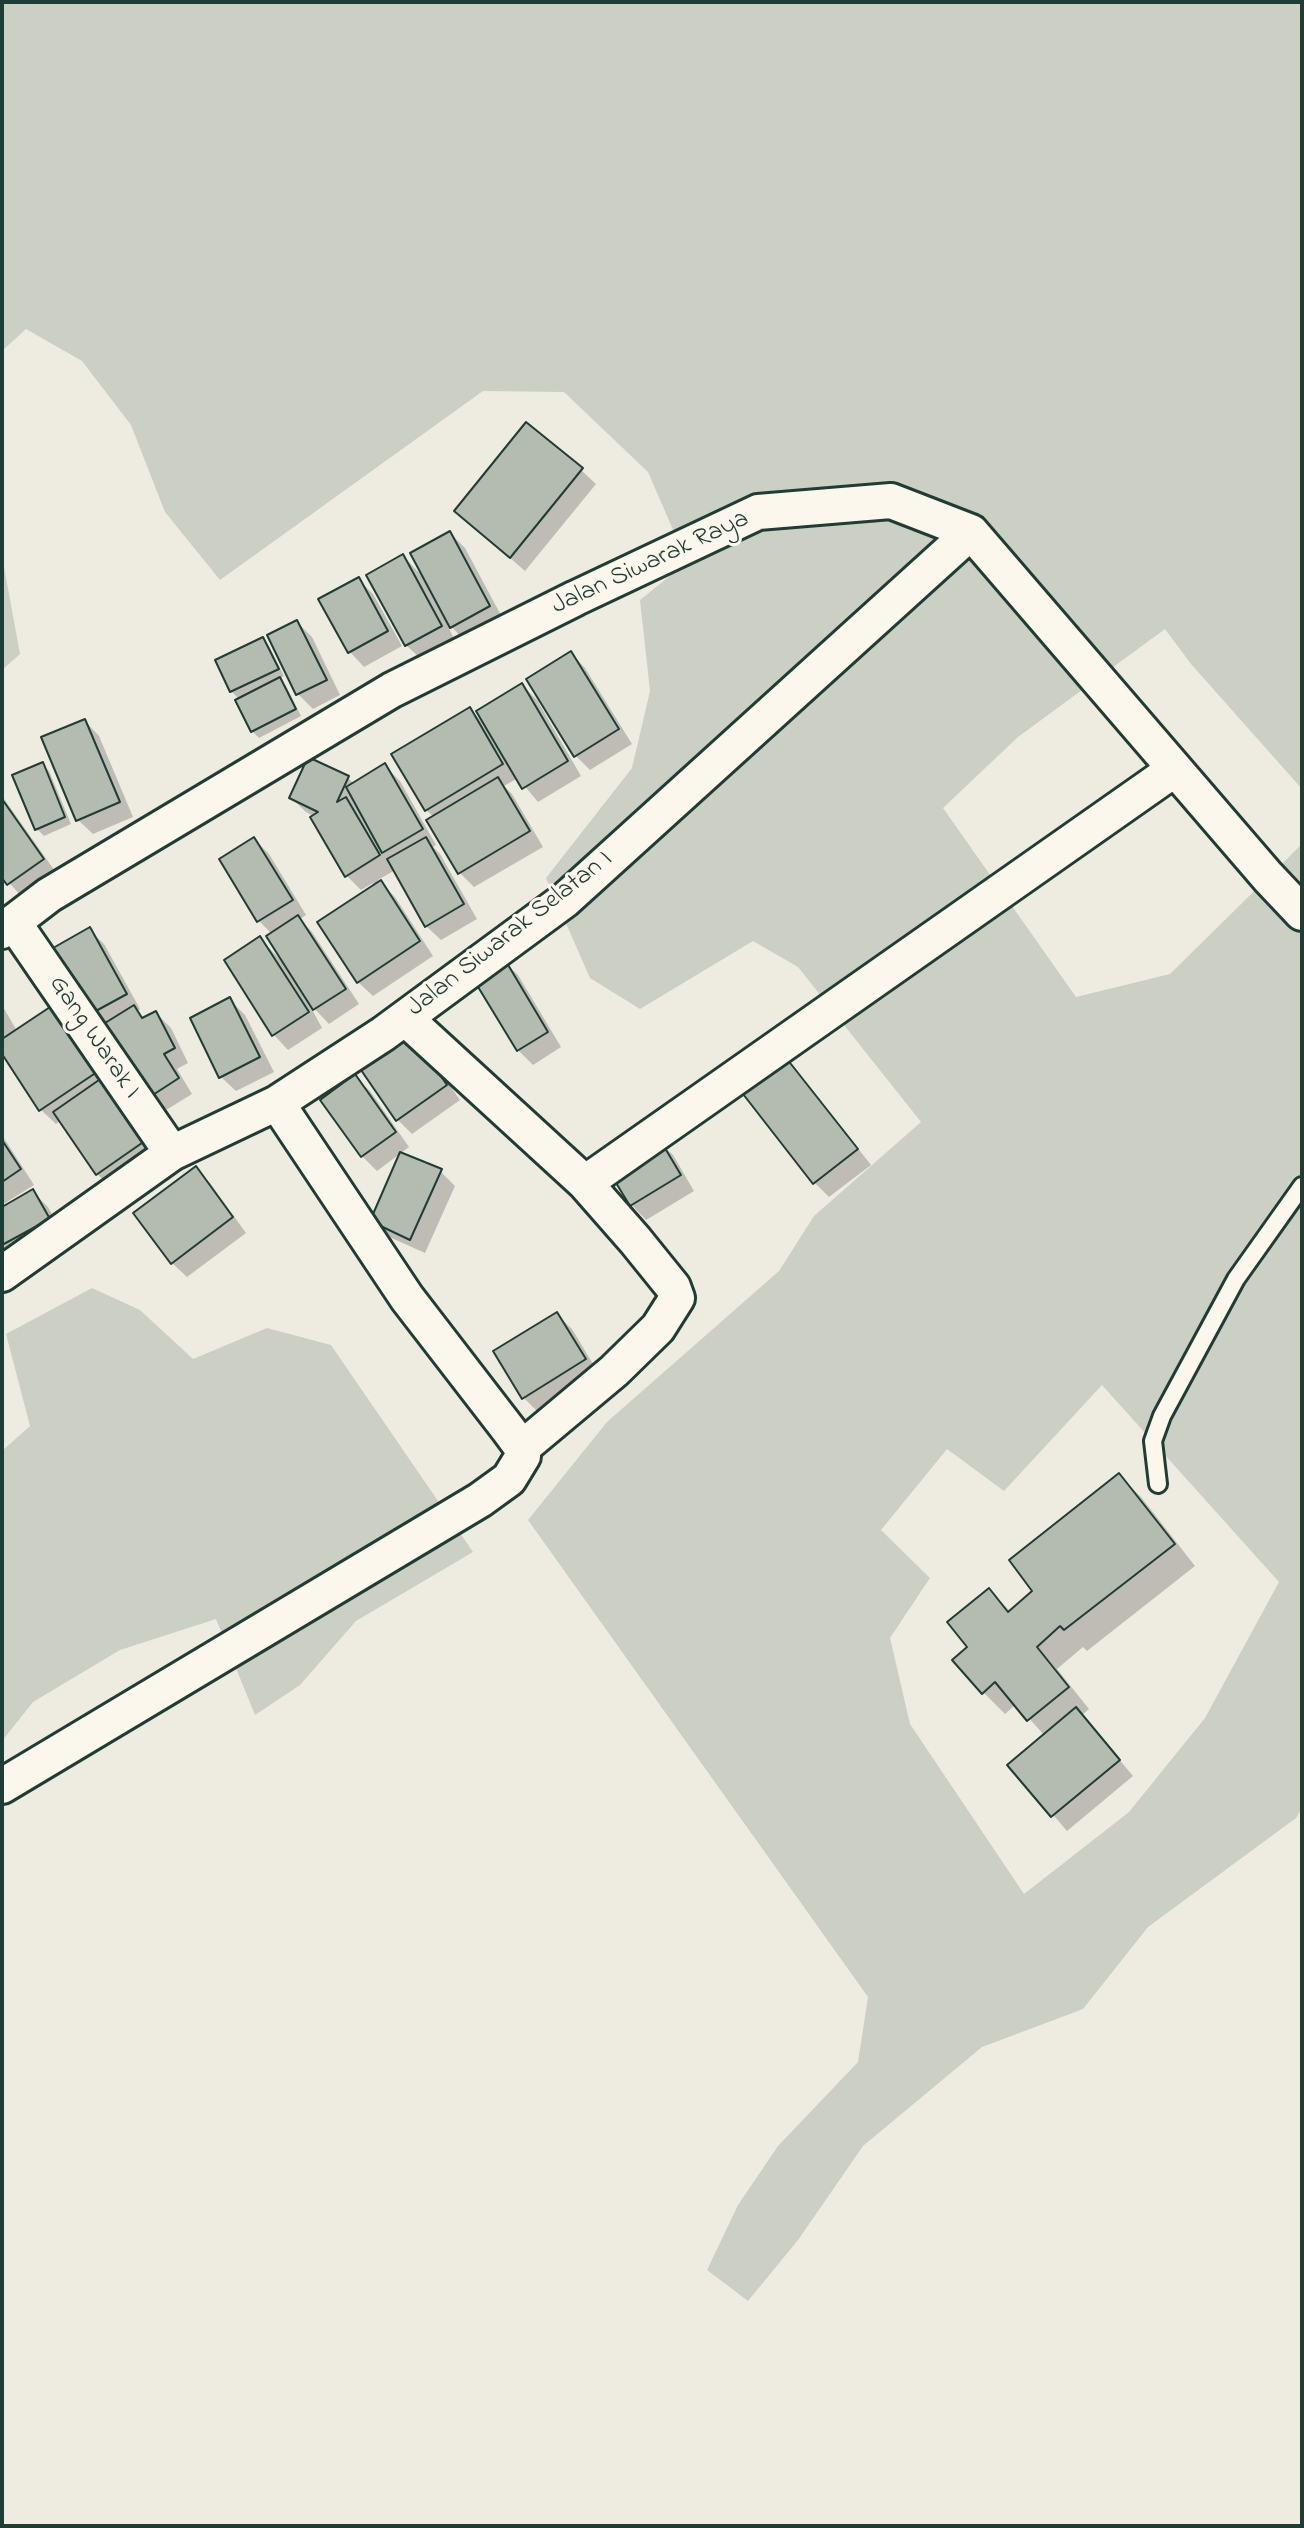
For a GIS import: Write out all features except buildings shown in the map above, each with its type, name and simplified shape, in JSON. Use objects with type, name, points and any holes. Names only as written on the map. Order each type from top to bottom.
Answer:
[{"type":"street","name":"Jalan Siwarak Raya","points":[[8,927],[49,895],[392,690],[576,598],[758,512],[891,501],[971,532],[1302,913]]},
{"type":"street","name":"Jalan Siwarak Selatan I","points":[[2,1274],[172,1153],[277,1103],[405,1018],[565,900],[971,532]]},
{"type":"street","points":[[585,1183],[1175,769]]},
{"type":"street","name":"Gang Warak I","points":[[8,927],[172,1153]]},
{"type":"street","points":[[405,1018],[585,1183],[673,1287],[677,1298],[658,1328],[614,1371],[522,1448]]},
{"type":"street","points":[[2,1786],[480,1500],[509,1479],[523,1456],[522,1448],[407,1298],[277,1103]]},
{"type":"lane","points":[[1158,1484],[1153,1441],[1162,1416],[1236,1279],[1302,1186]]},
{"type":"shaded area","points":[[2,2],[1302,2],[1302,789],[1191,664],[1165,629],[1018,737],[943,808],[1076,997],[1170,974],[1302,844],[1302,1808],[1296,1818],[1148,1927],[1083,2009],[982,2047],[863,2146],[798,2240],[748,2301],[707,2270],[738,2205],[778,2146],[858,2062],[868,1997],[528,1520],[607,1422],[779,1271],[814,1216],[921,1122],[798,967],[753,941],[640,1009],[590,978],[546,878],[632,768],[650,691],[640,600],[687,562],[648,472],[564,392],[483,391],[220,580],[165,512],[131,425],[82,361],[26,329],[2,351]],"holes":[[[1102,1385],[1279,1582],[1205,1718],[1129,1812],[1024,1894],[910,1724],[890,1638],[930,1578],[881,1530],[947,1449],[1004,1491]]]},
{"type":"shaded area","points":[[2,556],[20,654],[2,670]]},
{"type":"shaded area","points":[[92,1288],[140,1310],[193,1359],[267,1328],[331,1345],[473,1552],[356,1621],[300,1685],[255,1715],[216,1619],[120,1650],[33,1702],[2,1741],[2,1451],[30,1426],[6,1334]]}]
